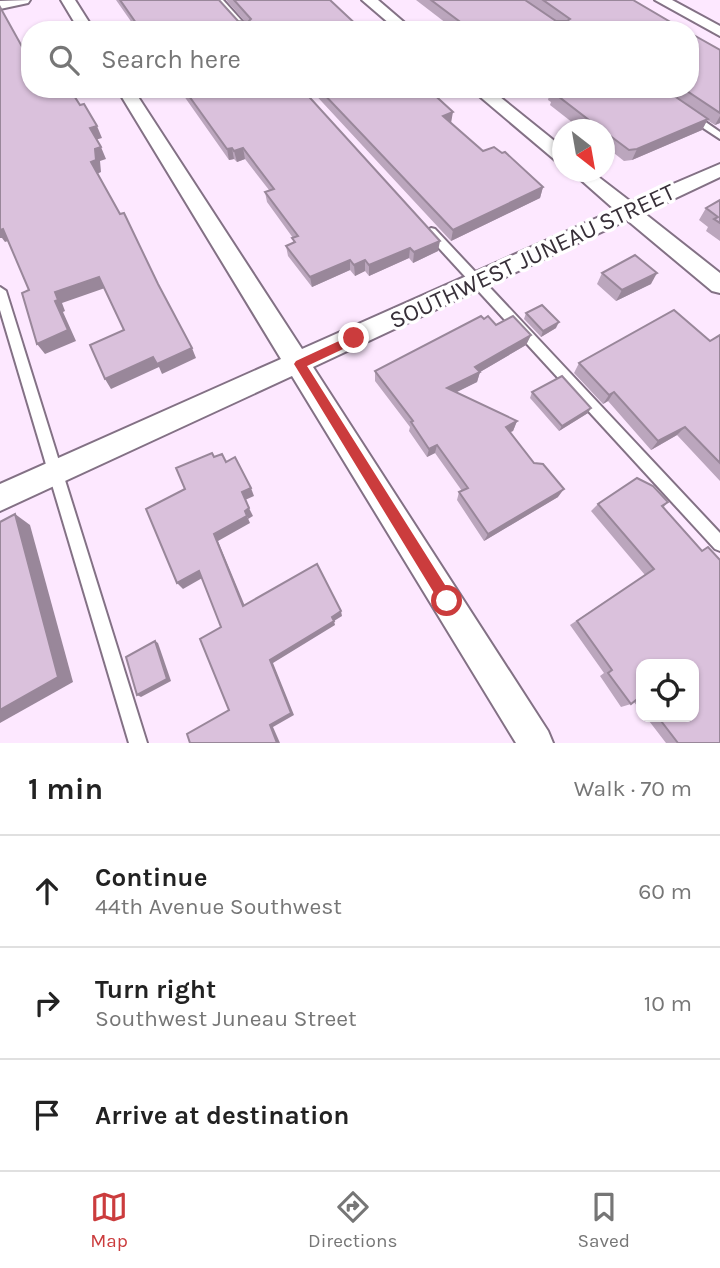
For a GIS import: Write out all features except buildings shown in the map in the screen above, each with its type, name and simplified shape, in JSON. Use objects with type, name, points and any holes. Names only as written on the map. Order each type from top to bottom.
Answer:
[{"type":"street","points":[[0,5],[23,0]]},
{"type":"street","points":[[68,0],[81,21]]},
{"type":"street","points":[[369,0],[395,21]]},
{"type":"street","points":[[662,0],[720,32]]},
{"type":"street","points":[[131,98],[536,743]]},
{"type":"street","points":[[491,98],[552,148]]},
{"type":"street","name":"SOUTHWEST JUNEAU STREET","points":[[0,498],[300,364],[720,170]]},
{"type":"street","points":[[594,182],[720,285]]},
{"type":"lane","points":[[219,0],[238,21]]},
{"type":"lane","points":[[680,109],[720,136]]},
{"type":"lane","points":[[421,221],[720,544]]},
{"type":"lane","points":[[0,291],[138,743]]},
{"type":"route","points":[[354,338],[300,364],[447,601]]}]
